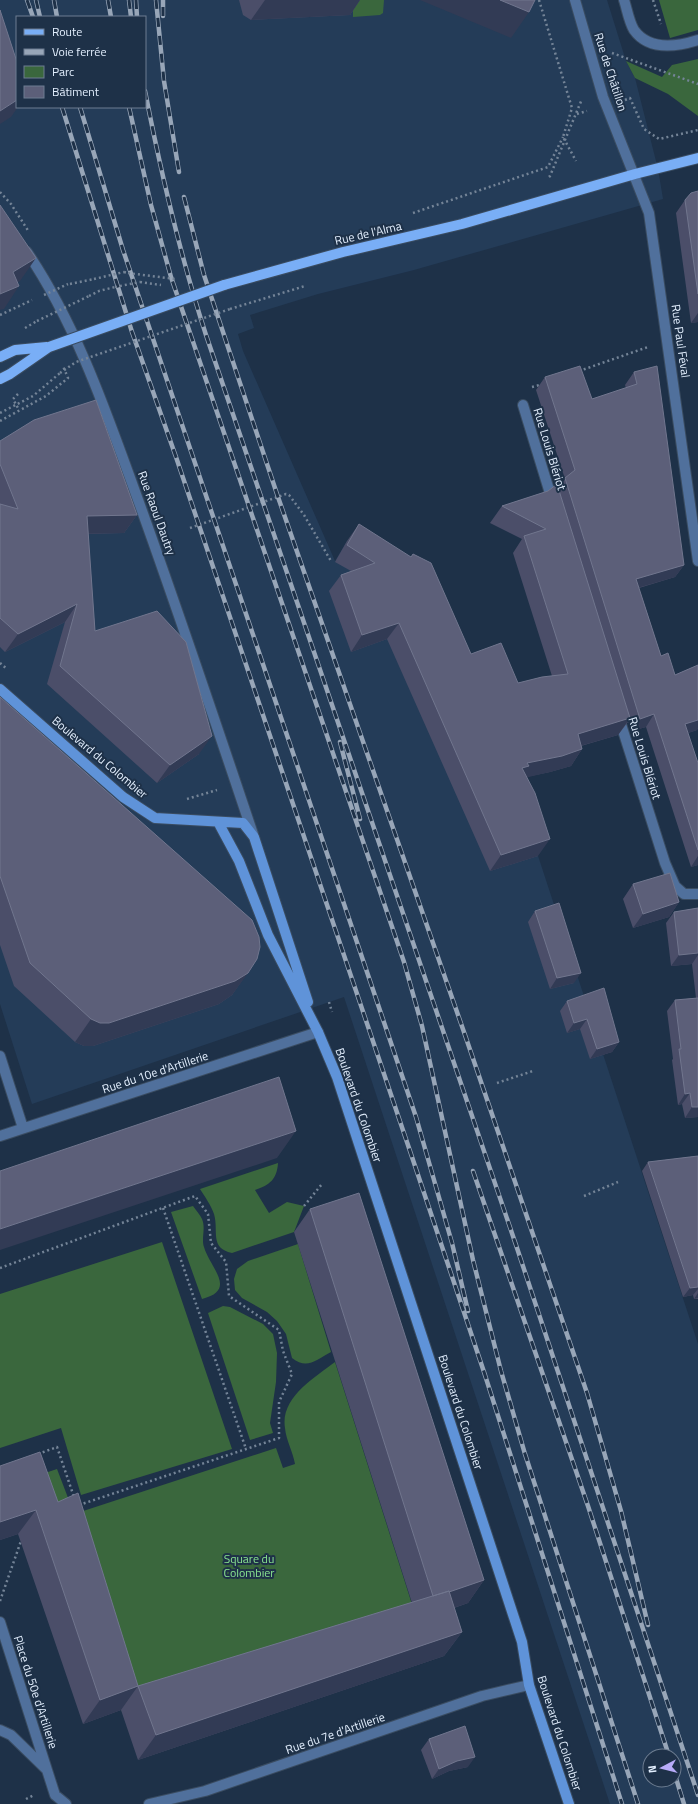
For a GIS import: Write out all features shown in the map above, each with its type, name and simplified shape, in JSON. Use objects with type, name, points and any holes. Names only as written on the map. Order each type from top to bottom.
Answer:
[{"type":"main road","name":"Rue de l'Alma","points":[[0,357],[15,350],[49,347],[224,285],[343,252],[462,224],[635,174],[698,158]]},
{"type":"main road","name":"Rue de l'Alma","points":[[0,379],[10,374],[49,347]]},
{"type":"main road","name":"Boulevard du Colombier","points":[[0,689],[123,797],[155,818],[243,823],[254,837],[318,1032]]},
{"type":"main road","name":"Boulevard du Colombier","points":[[218,822],[239,861],[268,935],[318,1032],[337,1077],[519,1635],[529,1685],[568,1804]]},
{"type":"street","name":"Rue de Châtillon","points":[[574,0],[607,105],[635,174]]},
{"type":"street","points":[[624,0],[633,29],[643,40],[658,46],[689,43],[698,40]]},
{"type":"street","name":"Rue Paul Féval","points":[[635,174],[649,213],[698,561]]},
{"type":"street","name":"Rue Raoul Dautry","points":[[21,245],[50,290],[85,361],[102,402],[146,522],[254,837]]},
{"type":"street","name":"Rue Louis Blériot","points":[[523,405],[556,511]]},
{"type":"street","name":"Rue Louis Blériot","points":[[616,706],[648,812],[672,881],[684,894],[698,894]]},
{"type":"street","name":"Rue du 10e d'Artillerie","points":[[0,1136],[318,1032]]},
{"type":"street","points":[[0,1056],[23,1128]]},
{"type":"street","name":"Place du 50e d'Artillerie","points":[[0,1622],[47,1770],[53,1799]]},
{"type":"street","name":"Rue du 7e d'Artillerie","points":[[150,1804],[205,1791],[482,1696],[529,1685]]},
{"type":"street","name":"Place du 50e d'Artillerie","points":[[0,1730],[11,1735],[47,1770]]},
{"type":"street","points":[[53,1799],[66,1804]]},
{"type":"path","points":[[409,214],[548,167],[563,137],[572,108],[539,0]]},
{"type":"path","points":[[589,45],[698,84]]},
{"type":"path","points":[[577,114],[630,98],[644,129],[659,139],[698,130]]},
{"type":"path","points":[[563,137],[576,161]]},
{"type":"path","points":[[44,294],[68,284],[124,272],[175,279]]},
{"type":"path","points":[[37,321],[99,291],[140,282],[164,285]]},
{"type":"path","points":[[0,413],[33,396],[60,373],[76,362],[278,294]]},
{"type":"path","points":[[0,315],[29,301]]},
{"type":"path","points":[[577,372],[668,340]]},
{"type":"path","points":[[0,421],[46,396],[64,381]]},
{"type":"path","points":[[523,405],[531,387],[544,383]]},
{"type":"path","points":[[190,528],[286,494],[289,495],[304,515],[331,561]]},
{"type":"path","points":[[0,663],[12,673]]},
{"type":"path","points":[[186,799],[236,784]]},
{"type":"path","points":[[497,1083],[533,1071]]},
{"type":"path","points":[[584,1196],[618,1182]]},
{"type":"path","points":[[304,1206],[322,1184]]},
{"type":"path","points":[[0,1268],[195,1196],[208,1214],[211,1243],[226,1262],[230,1296],[279,1330],[283,1351],[292,1374],[279,1402],[280,1438],[77,1505]]},
{"type":"path","points":[[163,1208],[246,1450]]},
{"type":"path","points":[[36,1454],[57,1447],[75,1498]]},
{"type":"path","points":[[0,1601],[21,1541]]},
{"type":"shaded area","points":[[0,0],[607,0],[626,61],[635,78],[658,169],[663,199],[414,270],[318,294],[250,315],[254,328],[238,334],[243,351],[335,561],[347,541],[399,573],[523,810],[698,1344],[698,1804],[610,1804],[344,997],[32,1104],[0,1004]]},
{"type":"green space","points":[[353,0],[384,0],[383,13],[380,15],[353,17]]},
{"type":"green space","points":[[659,0],[698,0],[698,30],[670,38]]},
{"type":"green space","points":[[698,59],[698,116],[668,94],[635,78],[626,61],[662,77],[672,65]]},
{"type":"green space","points":[[278,1163],[276,1173],[272,1181],[255,1190],[269,1213],[287,1202],[304,1206],[294,1232],[232,1253],[225,1251],[220,1247],[216,1238],[214,1214],[210,1204],[200,1189]]},
{"type":"green space","points":[[193,1206],[202,1219],[204,1226],[204,1247],[219,1278],[220,1284],[218,1290],[213,1295],[202,1299],[171,1212]]},
{"type":"green space","points":[[162,1242],[232,1449],[81,1495],[61,1428],[0,1448],[0,1294]]},
{"type":"green space","points":[[298,1244],[331,1352],[316,1361],[307,1363],[297,1362],[292,1358],[286,1334],[277,1321],[267,1312],[242,1298],[235,1290],[234,1279],[237,1269],[248,1261]]},
{"type":"green space","points":[[223,1306],[230,1307],[263,1324],[273,1334],[277,1353],[276,1382],[270,1423],[273,1433],[250,1440],[208,1313]]},
{"type":"green space","name":"Square du Colombier","points":[[335,1362],[417,1620],[122,1712],[74,1514],[276,1448],[283,1468],[295,1464],[285,1428],[285,1417],[288,1407],[300,1390]]},
{"type":"green space","points":[[57,1469],[70,1503],[47,1510],[36,1476]]},
{"type":"building","points":[[500,0],[535,0],[529,12]]},
{"type":"building","points":[[0,10],[16,59],[16,101],[0,111]]},
{"type":"building","points":[[698,191],[698,294],[685,200],[691,193]]},
{"type":"building","points":[[0,205],[36,258],[13,272],[19,286],[0,294]]},
{"type":"building","points":[[580,366],[592,399],[637,384],[634,372],[657,366],[684,565],[636,579],[661,656],[668,653],[675,675],[698,665],[698,720],[685,724],[698,763],[698,850],[654,714],[640,719],[565,478],[575,470],[545,377]]},
{"type":"building","points":[[96,400],[137,515],[87,516],[95,631],[157,611],[186,642],[212,736],[170,765],[60,666],[77,604],[18,634],[0,618],[0,504],[18,509],[0,464],[0,441],[34,420]]},
{"type":"building","points":[[557,484],[630,718],[578,734],[582,749],[562,756],[527,763],[529,766],[522,768],[535,793],[550,839],[501,855],[399,623],[362,635],[341,575],[375,563],[347,545],[359,524],[411,557],[413,554],[431,563],[471,654],[501,643],[518,683],[542,677],[568,674],[524,536],[546,529],[502,506],[548,491]]},
{"type":"building","points":[[0,697],[252,920],[259,937],[260,947],[257,959],[248,973],[235,981],[109,1023],[100,1023],[91,1019],[30,963],[0,876]]},
{"type":"building","points":[[670,873],[679,902],[643,914],[633,884]]},
{"type":"building","points":[[559,903],[581,973],[557,978],[535,911]]},
{"type":"building","points":[[698,908],[698,953],[679,955],[674,912]]},
{"type":"building","points":[[604,988],[619,1042],[597,1049],[587,1019],[574,1023],[567,1001]]},
{"type":"building","points":[[698,998],[698,1107],[692,1107],[690,1093],[685,1094],[679,1049],[681,1049],[675,1000]]},
{"type":"building","points":[[279,1077],[296,1131],[0,1229],[0,1171]]},
{"type":"building","points":[[698,1156],[698,1287],[690,1288],[648,1162]]},
{"type":"building","points":[[359,1193],[484,1580],[433,1596],[310,1209]]},
{"type":"building","points":[[40,1452],[58,1502],[78,1493],[138,1686],[100,1700],[36,1510],[0,1522],[0,1466]]},
{"type":"building","points":[[449,1591],[462,1632],[156,1735],[138,1686]]},
{"type":"building","points":[[465,1726],[475,1757],[457,1761],[439,1769],[429,1739]]},
{"type":"railway","points":[[27,0],[33,16]]},
{"type":"railway","points":[[36,0],[40,16]]},
{"type":"railway","points":[[54,0],[57,16]]},
{"type":"railway","points":[[108,0],[111,16]]},
{"type":"railway","points":[[129,0],[131,16]]},
{"type":"railway","points":[[136,0],[137,16]]},
{"type":"railway","points":[[156,0],[164,81],[179,172]]},
{"type":"railway","points":[[163,0],[163,16]]},
{"type":"railway","points":[[146,96],[172,214],[206,335],[516,1245],[698,1795]]},
{"type":"railway","points":[[62,108],[132,332],[176,457],[484,1372],[622,1804]]},
{"type":"railway","points":[[80,108],[123,250],[416,1117],[452,1243],[468,1311]]},
{"type":"railway","points":[[129,108],[151,205],[171,277],[404,962],[422,1026],[473,1260],[501,1371],[525,1454],[638,1804]]},
{"type":"railway","points":[[184,197],[204,275],[278,497],[465,1035],[587,1393],[621,1511],[648,1625]]},
{"type":"railway","points":[[340,742],[360,819]]},
{"type":"railway","points":[[473,1171],[588,1506],[666,1748]]},
{"type":"railway","points":[[679,1788],[684,1804]]}]
